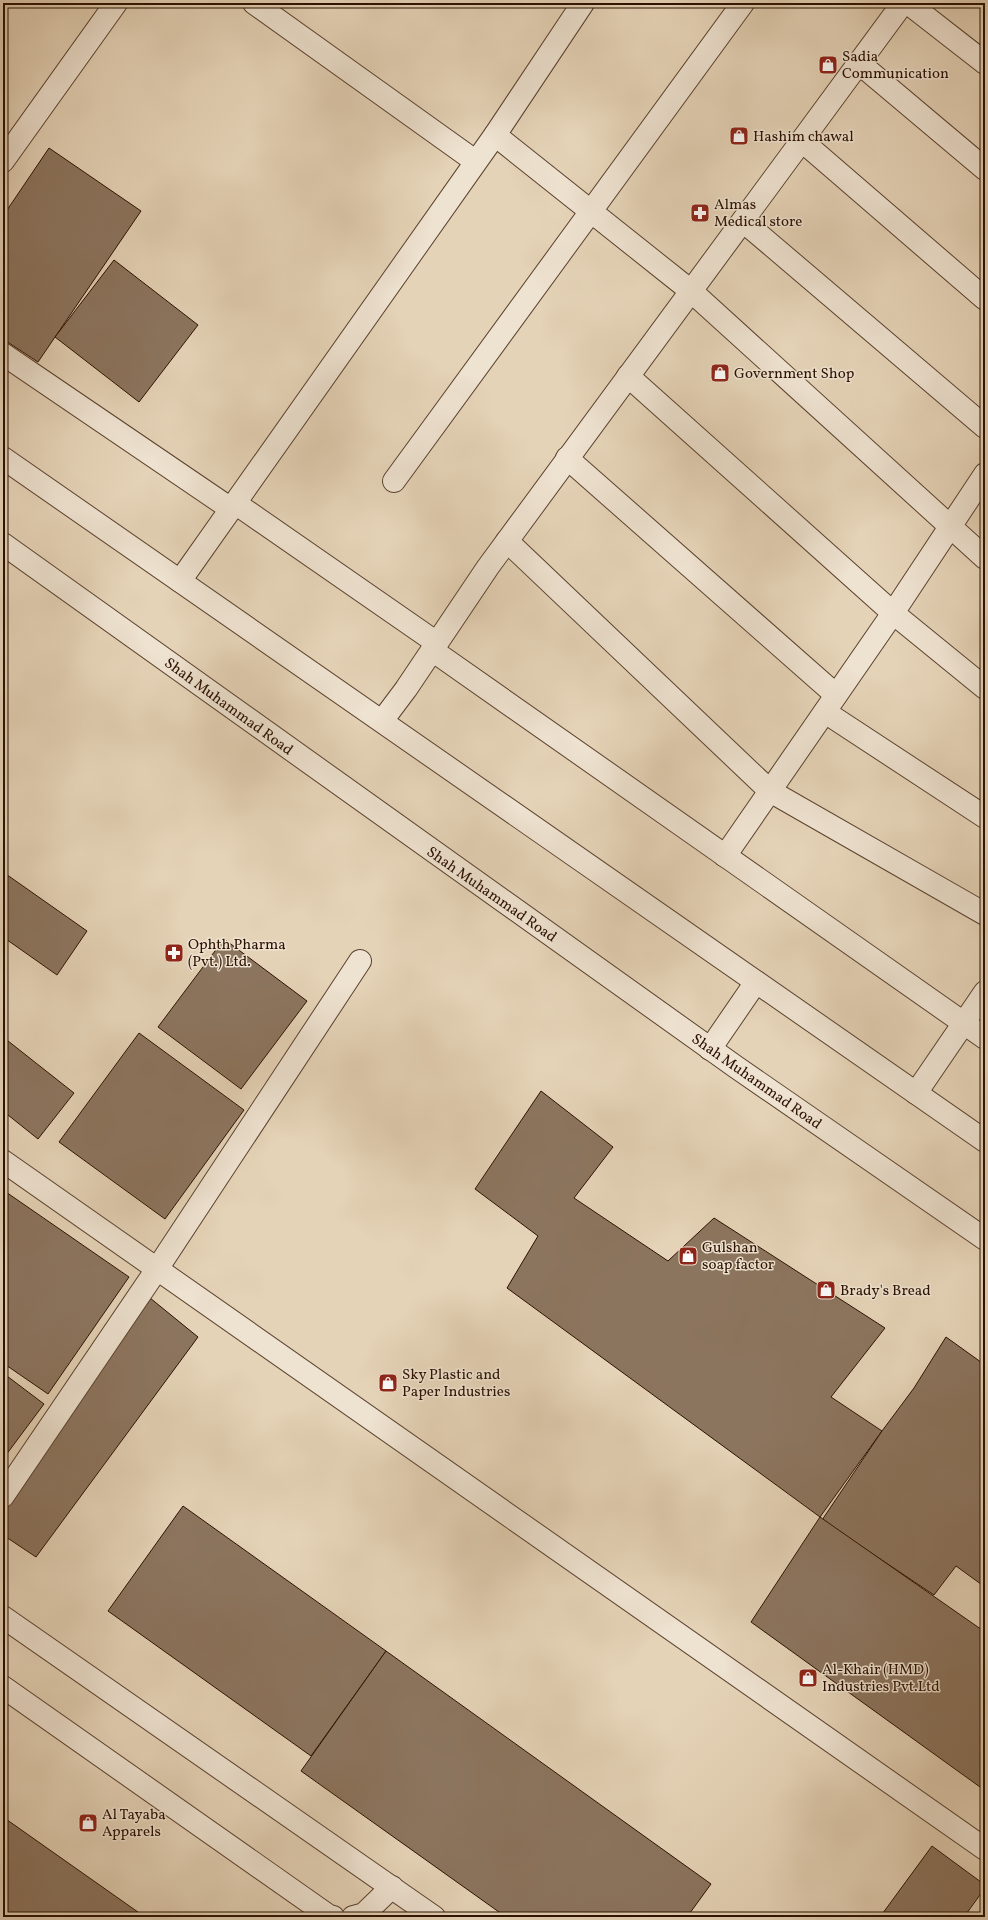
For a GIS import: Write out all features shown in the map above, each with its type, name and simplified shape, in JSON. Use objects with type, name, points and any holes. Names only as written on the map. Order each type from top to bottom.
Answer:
[{"type":"street","points":[[3,161],[116,3]]},
{"type":"street","points":[[254,3],[475,161]]},
{"type":"street","points":[[180,581],[495,134],[583,3]]},
{"type":"street","points":[[394,480],[592,212],[743,3]]},
{"type":"street","points":[[382,721],[507,541],[567,458],[903,3]]},
{"type":"street","points":[[908,3],[985,63]]},
{"type":"street","points":[[859,63],[985,169]]},
{"type":"street","points":[[495,134],[691,291],[985,558]]},
{"type":"street","points":[[802,141],[985,299]]},
{"type":"street","points":[[742,221],[985,427]]},
{"type":"street","points":[[3,354],[233,506],[434,647],[725,856],[985,1038]]},
{"type":"street","points":[[628,376],[893,613],[985,688]]},
{"type":"street","points":[[3,458],[985,1141]]},
{"type":"street","points":[[567,458],[830,703],[985,817]]},
{"type":"street","points":[[725,856],[893,613],[949,526],[985,474]]},
{"type":"street","points":[[507,541],[770,791],[985,914]]},
{"type":"street","name":"Shah Muhammad Road","points":[[3,544],[710,1049],[985,1240]]},
{"type":"street","points":[[3,1496],[157,1269],[360,960]]},
{"type":"street","points":[[710,1049],[756,982]]},
{"type":"street","points":[[916,1093],[985,992]]},
{"type":"street","points":[[3,1161],[985,1849]]},
{"type":"street","points":[[3,1617],[434,1917]]},
{"type":"street","points":[[3,1687],[333,1917]]},
{"type":"street","points":[[352,1917],[364,1914],[392,1887]]},
{"type":"building","points":[[49,148],[141,211],[38,362],[3,339],[3,216]]},
{"type":"building","points":[[114,260],[198,325],[139,402],[55,337]]},
{"type":"building","points":[[3,872],[87,931],[57,975],[3,937]]},
{"type":"building","points":[[224,939],[307,1001],[241,1089],[158,1027]]},
{"type":"building","points":[[139,1033],[244,1110],[165,1219],[59,1142]]},
{"type":"building","points":[[3,1037],[74,1093],[38,1139],[3,1111]]},
{"type":"building","points":[[541,1091],[613,1147],[574,1198],[668,1261],[714,1218],[885,1328],[831,1397],[882,1431],[820,1517],[507,1288],[538,1236],[475,1189]]},
{"type":"building","points":[[3,1190],[129,1277],[48,1394],[3,1363]]},
{"type":"building","points":[[139,1289],[198,1337],[36,1557],[3,1535],[3,1486]]},
{"type":"building","points":[[946,1337],[985,1365],[985,1587],[956,1566],[934,1595],[822,1520],[882,1431],[914,1388]]},
{"type":"building","points":[[3,1373],[44,1404],[3,1459]]},
{"type":"building","points":[[183,1506],[386,1651],[311,1756],[108,1611]]},
{"type":"building","points":[[820,1517],[985,1632],[985,1779],[980,1787],[751,1622]]},
{"type":"building","points":[[386,1651],[711,1884],[687,1917],[506,1917],[301,1771]]},
{"type":"building","points":[[3,1817],[145,1917],[3,1917]]},
{"type":"building","points":[[932,1846],[985,1885],[985,1888],[964,1917],[880,1917]]},
{"type":"place","name":"Sadia Communication","points":[[828,65]]},
{"type":"place","name":"Hashim chawal","points":[[739,136]]},
{"type":"place","name":"Almas Medical store","points":[[700,213]]},
{"type":"place","name":"Government Shop","points":[[720,373]]},
{"type":"place","name":"Ophth Pharma (Pvt.) Ltd.","points":[[174,953]]},
{"type":"place","name":"Gulshan soap factor","points":[[688,1256]]},
{"type":"place","name":"Brady's Bread","points":[[826,1290]]},
{"type":"place","name":"Sky Plastic and Paper Industries","points":[[388,1383]]},
{"type":"place","name":"Al-Khair (HMD) Industries Pvt.Ltd","points":[[808,1678]]},
{"type":"place","name":"Al Tayaba Apparels","points":[[88,1823]]}]
